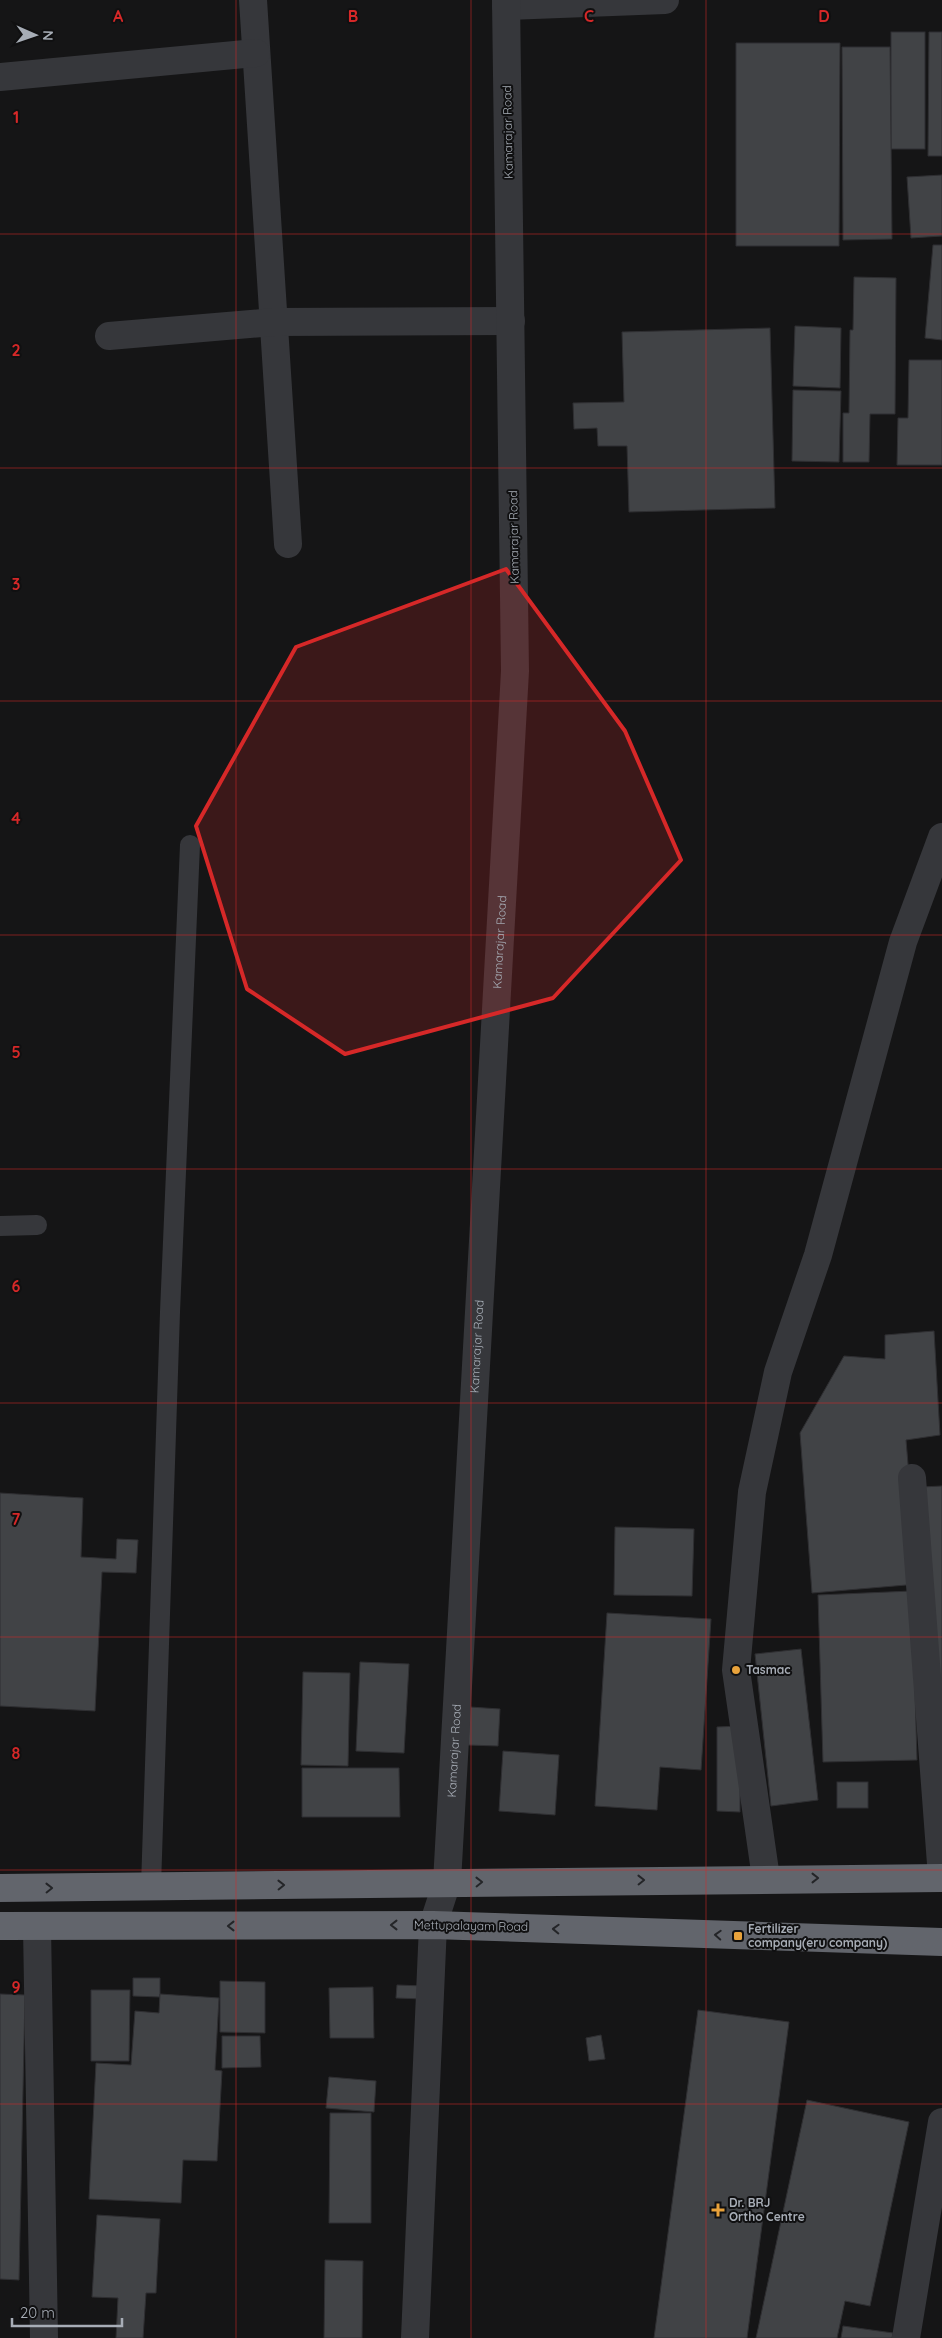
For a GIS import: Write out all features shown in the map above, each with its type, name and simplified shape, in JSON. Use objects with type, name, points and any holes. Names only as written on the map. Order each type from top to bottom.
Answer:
[{"type":"highway","points":[[0,1888],[942,1877]]},
{"type":"highway","name":"Mettupalayam Road","points":[[0,1926],[432,1925],[942,1942]]},
{"type":"street","points":[[253,0],[288,544]]},
{"type":"street","points":[[506,3],[665,0]]},
{"type":"street","name":"Kamarajar Road","points":[[415,2338],[432,1925],[447,1882],[516,672],[506,3]]},
{"type":"street","points":[[0,77],[256,53]]},
{"type":"street","points":[[109,336],[274,322],[511,321]]},
{"type":"street","points":[[766,1878],[736,1670],[752,1492],[778,1372],[818,1255],[902,942],[942,836]]},
{"type":"street","points":[[912,1478],[942,1877]]},
{"type":"street","points":[[37,1927],[44,2338]]},
{"type":"street","points":[[906,2338],[942,2122]]},
{"type":"lane","points":[[151,1886],[170,1312],[190,845]]},
{"type":"lane","points":[[0,1226],[37,1225]]},
{"type":"highlighted area","points":[[506,569],[625,731],[681,860],[553,998],[345,1054],[247,989],[196,826],[296,647]]},
{"type":"building","points":[[891,32],[925,32],[925,149],[891,149]]},
{"type":"building","points":[[929,32],[942,32],[942,156],[928,156]]},
{"type":"building","points":[[736,43],[840,43],[839,246],[736,246]]},
{"type":"building","points":[[842,47],[890,47],[892,239],[843,240]]},
{"type":"building","points":[[942,175],[942,236],[911,238],[907,177]]},
{"type":"building","points":[[933,245],[942,245],[942,340],[925,338]]},
{"type":"building","points":[[854,277],[896,278],[895,414],[870,414],[869,462],[843,462],[843,413],[849,413],[850,330],[853,330]]},
{"type":"building","points":[[795,326],[841,328],[840,388],[793,386]]},
{"type":"building","points":[[770,328],[775,508],[629,512],[627,446],[598,446],[597,428],[574,429],[573,403],[624,402],[622,332]]},
{"type":"building","points":[[909,360],[942,360],[942,465],[897,465],[898,418],[908,418]]},
{"type":"building","points":[[793,390],[841,391],[839,462],[792,461]]},
{"type":"building","points":[[934,1331],[940,1435],[906,1440],[918,1584],[812,1593],[800,1433],[844,1356],[885,1359],[885,1335]]},
{"type":"building","points":[[942,1486],[942,1744],[921,1487]]},
{"type":"building","points":[[0,1493],[83,1498],[81,1557],[116,1559],[117,1539],[138,1540],[136,1573],[102,1572],[95,1711],[0,1706]]},
{"type":"building","points":[[615,1527],[694,1529],[692,1596],[614,1595]]},
{"type":"building","points":[[912,1591],[917,1760],[823,1762],[818,1595]]},
{"type":"building","points":[[607,1613],[711,1619],[701,1770],[660,1767],[657,1810],[595,1806]]},
{"type":"building","points":[[801,1649],[818,1800],[771,1806],[755,1654]]},
{"type":"building","points":[[360,1662],[409,1664],[404,1753],[356,1751]]},
{"type":"building","points":[[303,1672],[350,1673],[348,1766],[301,1765]]},
{"type":"building","points":[[470,1707],[500,1709],[498,1746],[468,1745]]},
{"type":"building","points":[[740,1726],[740,1812],[717,1811],[717,1727]]},
{"type":"building","points":[[503,1751],[559,1755],[555,1815],[499,1811]]},
{"type":"building","points":[[302,1768],[399,1768],[400,1817],[302,1817]]},
{"type":"building","points":[[837,1782],[868,1782],[868,1808],[837,1808]]},
{"type":"building","points":[[133,1978],[160,1978],[160,1997],[133,1996]]},
{"type":"building","points":[[220,1981],[265,1982],[265,2033],[220,2032]]},
{"type":"building","points":[[397,1985],[424,1986],[424,1999],[396,1998]]},
{"type":"building","points":[[373,1987],[374,2038],[330,2038],[329,1988]]},
{"type":"building","points":[[91,1990],[130,1990],[129,2061],[91,2061]]},
{"type":"building","points":[[0,1994],[25,1995],[19,2280],[0,2279]]},
{"type":"building","points":[[160,1994],[219,1998],[215,2070],[222,2071],[217,2161],[183,2160],[181,2203],[89,2199],[96,2063],[131,2065],[135,2011],[159,2013]]},
{"type":"building","points":[[698,2010],[789,2022],[747,2338],[654,2338]]},
{"type":"building","points":[[601,2035],[605,2059],[589,2061],[586,2038]]},
{"type":"building","points":[[222,2036],[260,2036],[261,2067],[222,2068]]},
{"type":"building","points":[[329,2077],[376,2081],[374,2112],[326,2108]]},
{"type":"building","points":[[807,2100],[909,2122],[870,2306],[845,2301],[837,2338],[756,2338]]},
{"type":"building","points":[[330,2113],[371,2113],[371,2223],[329,2223]]},
{"type":"building","points":[[97,2215],[160,2219],[156,2293],[146,2293],[143,2338],[116,2338],[118,2298],[92,2297]]},
{"type":"building","points":[[325,2260],[363,2261],[362,2338],[324,2338]]},
{"type":"building","points":[[843,2326],[893,2333],[892,2338],[841,2338]]},
{"type":"place","name":"Tasmac","points":[[736,1670]]},
{"type":"place","name":"Fertilizer company(eru company)","points":[[738,1936]]},
{"type":"place","name":"Dr. BRJ Ortho Centre","points":[[718,2210]]}]
